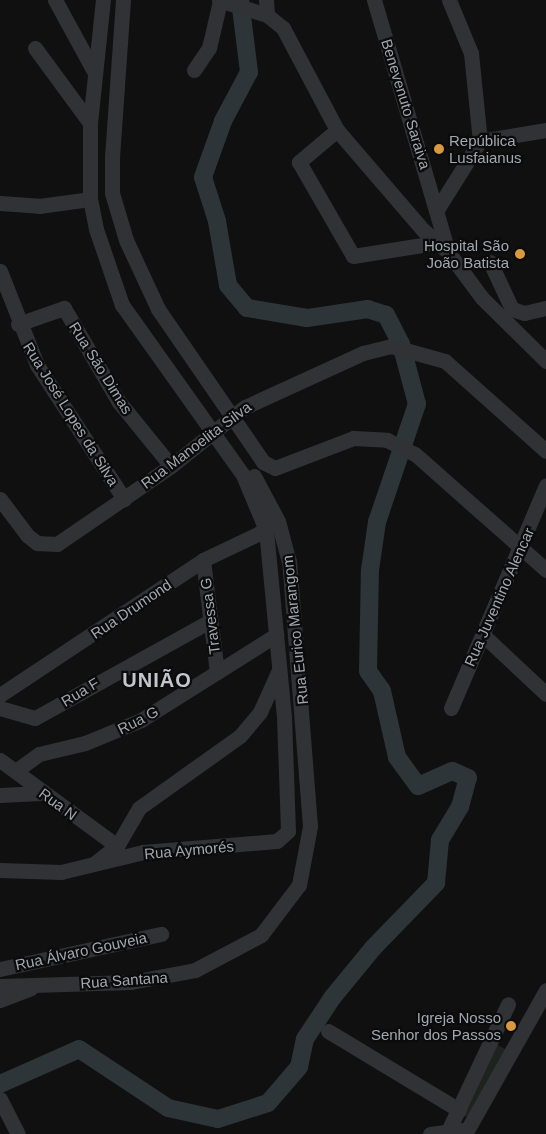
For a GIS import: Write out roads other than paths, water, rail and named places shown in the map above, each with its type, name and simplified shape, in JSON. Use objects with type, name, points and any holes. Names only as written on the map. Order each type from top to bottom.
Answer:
[{"type":"street","points":[[55,0],[95,73]]},
{"type":"street","points":[[122,0],[112,193],[143,281],[269,467],[335,443],[369,437],[387,440],[415,454],[546,570]]},
{"type":"street","points":[[261,14],[266,0]]},
{"type":"street","name":"Benevenuto Saraiva","points":[[374,0],[438,208],[448,252]]},
{"type":"street","points":[[438,208],[480,141],[471,54],[450,0]]},
{"type":"street","points":[[101,2],[90,123],[90,199],[102,256],[122,305],[216,430]]},
{"type":"street","points":[[194,70],[209,48],[223,2],[261,14],[288,33],[313,92],[337,130],[435,243],[448,252],[482,298],[546,361]]},
{"type":"street","points":[[35,48],[90,123]]},
{"type":"street","points":[[337,130],[301,155],[298,162],[353,256],[435,243]]},
{"type":"street","points":[[480,141],[546,130]]},
{"type":"street","points":[[0,203],[39,206],[90,199]]},
{"type":"street","points":[[490,262],[518,313],[546,308]]},
{"type":"street","name":"Rua José Lopes da Silva","points":[[0,271],[18,324],[37,364],[124,499]]},
{"type":"street","name":"Rua São Dimas","points":[[18,324],[64,308],[120,402],[171,466]]},
{"type":"street","name":"Rua Manoelita Silva","points":[[0,499],[37,542],[57,544],[70,538],[171,466],[232,415],[363,352],[391,346],[417,351],[459,371],[546,451]]},
{"type":"street","name":"Rua Eurico Marangom","points":[[216,430],[243,475],[266,530],[279,669],[288,796],[288,831]]},
{"type":"street","name":"Rua Eurico Marangom","points":[[216,430],[270,502],[284,540],[303,710],[310,826],[306,852]]},
{"type":"street","name":"Rua Juventino Alencar","points":[[451,708],[546,486]]},
{"type":"street","name":"Rua Drumond","points":[[0,696],[203,560],[266,530]]},
{"type":"street","name":"Travessa G","points":[[203,560],[217,672]]},
{"type":"street","name":"Rua F","points":[[0,708],[35,718],[210,622]]},
{"type":"street","name":"Rua G","points":[[17,770],[39,754],[85,743],[141,720],[276,635]]},
{"type":"street","points":[[483,635],[546,694]]},
{"type":"street","points":[[84,868],[117,846],[139,808],[219,752],[252,724],[279,669]]},
{"type":"street","name":"Rua N","points":[[0,760],[17,770],[41,793],[117,846]]},
{"type":"street","points":[[0,795],[41,793]]},
{"type":"street","points":[[288,796],[306,852]]},
{"type":"street","name":"Rua Aymorés","points":[[0,870],[84,868],[143,852],[277,841],[288,831]]},
{"type":"street","name":"Rua Santana","points":[[0,986],[169,978],[224,959],[261,935],[284,908],[298,885],[306,852]]},
{"type":"street","name":"Rua Álvaro Gouveia","points":[[0,969],[161,934]]},
{"type":"street","points":[[0,1000],[47,983]]},
{"type":"street","points":[[430,1134],[449,1129],[466,1132],[546,990]]},
{"type":"street","points":[[449,1129],[492,1032],[508,1004]]},
{"type":"street","points":[[328,1031],[459,1110]]},
{"type":"street","points":[[492,1032],[515,1048]]},
{"type":"street","points":[[0,1099],[18,1134]]},
{"type":"waterway","points":[[0,1084],[79,1049],[168,1108],[218,1119],[268,1103],[299,1067],[305,1039],[332,998],[373,948],[436,883],[440,840],[460,807],[468,778],[452,771],[418,786],[397,757],[382,691],[368,671],[370,570],[377,522],[417,404],[401,344],[386,315],[368,309],[307,318],[247,308],[228,285],[217,221],[203,177],[223,121],[249,72],[240,0]]},
{"type":"place","name":"República Lusfaianus","points":[[439,149]]},
{"type":"place","name":"Hospital São João Batista","points":[[520,254]]},
{"type":"place","name":"Igreja Nosso Senhor dos Passos","points":[[511,1026]]},
{"type":"district","name":"UNIÃO","points":[[157,680]]}]
